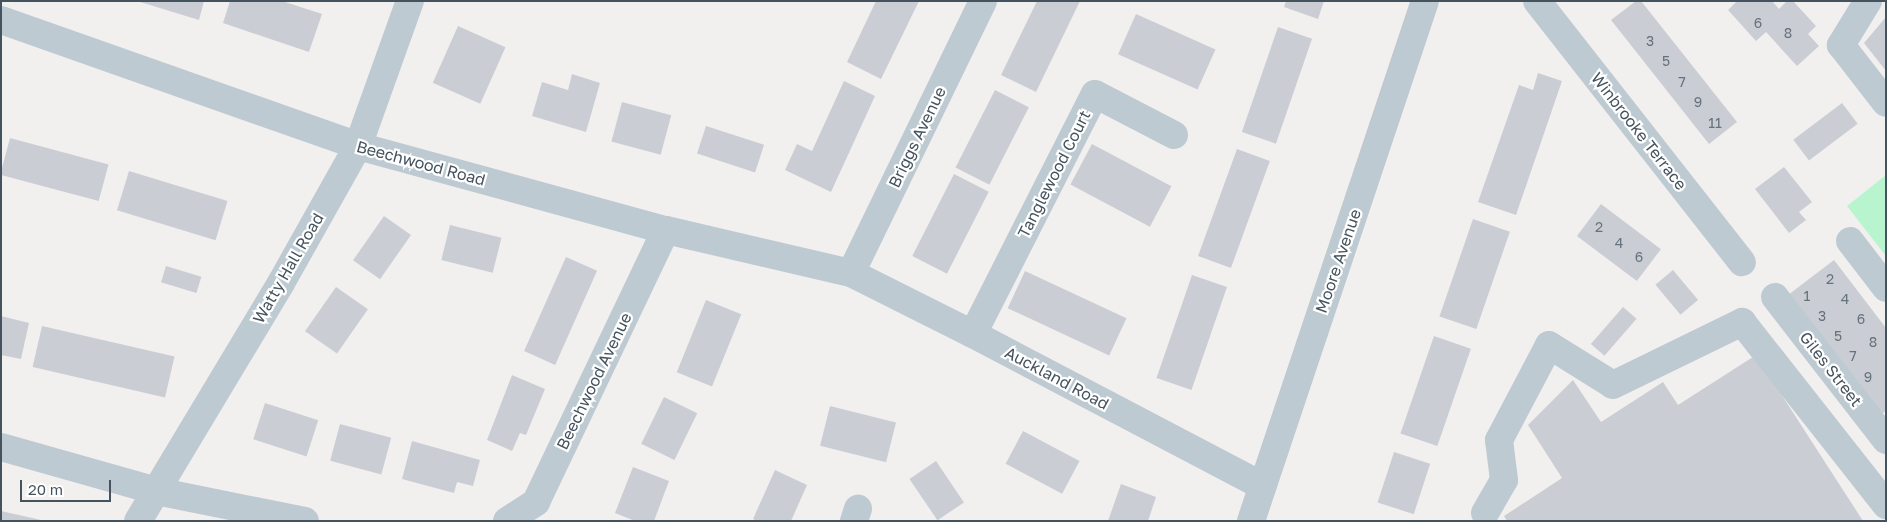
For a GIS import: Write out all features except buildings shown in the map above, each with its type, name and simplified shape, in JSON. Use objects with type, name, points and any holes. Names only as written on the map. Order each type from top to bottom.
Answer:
[{"type":"street","name":"Watty Hall Road","points":[[138,521],[281,282],[358,146],[410,1]]},
{"type":"street","name":"Briggs Avenue","points":[[850,273],[983,1]]},
{"type":"street","name":"Moore Avenue","points":[[1251,521],[1425,1]]},
{"type":"street","name":"Winbrooke Terrace","points":[[1537,1],[1742,262]]},
{"type":"street","points":[[1868,1],[1841,45],[1886,103]]},
{"type":"street","name":"Beechwood Road","points":[[1,20],[358,146],[666,230],[850,273]]},
{"type":"street","name":"Tanglewood Court","points":[[973,334],[1095,94],[1174,136]]},
{"type":"street","name":"Beechwood Avenue","points":[[507,521],[536,502],[666,230]]},
{"type":"street","points":[[1850,240],[1886,288]]},
{"type":"street","name":"Auckland Road","points":[[850,273],[973,334],[1262,486]]},
{"type":"street","name":"Giles Street","points":[[1775,297],[1886,440]]},
{"type":"street","points":[[1485,513],[1504,480],[1499,440],[1549,345],[1613,385],[1742,322],[1886,505]]},
{"type":"street","points":[[1,447],[156,491],[305,521]]},
{"type":"green space","points":[[1886,175],[1886,256],[1847,206]]}]
